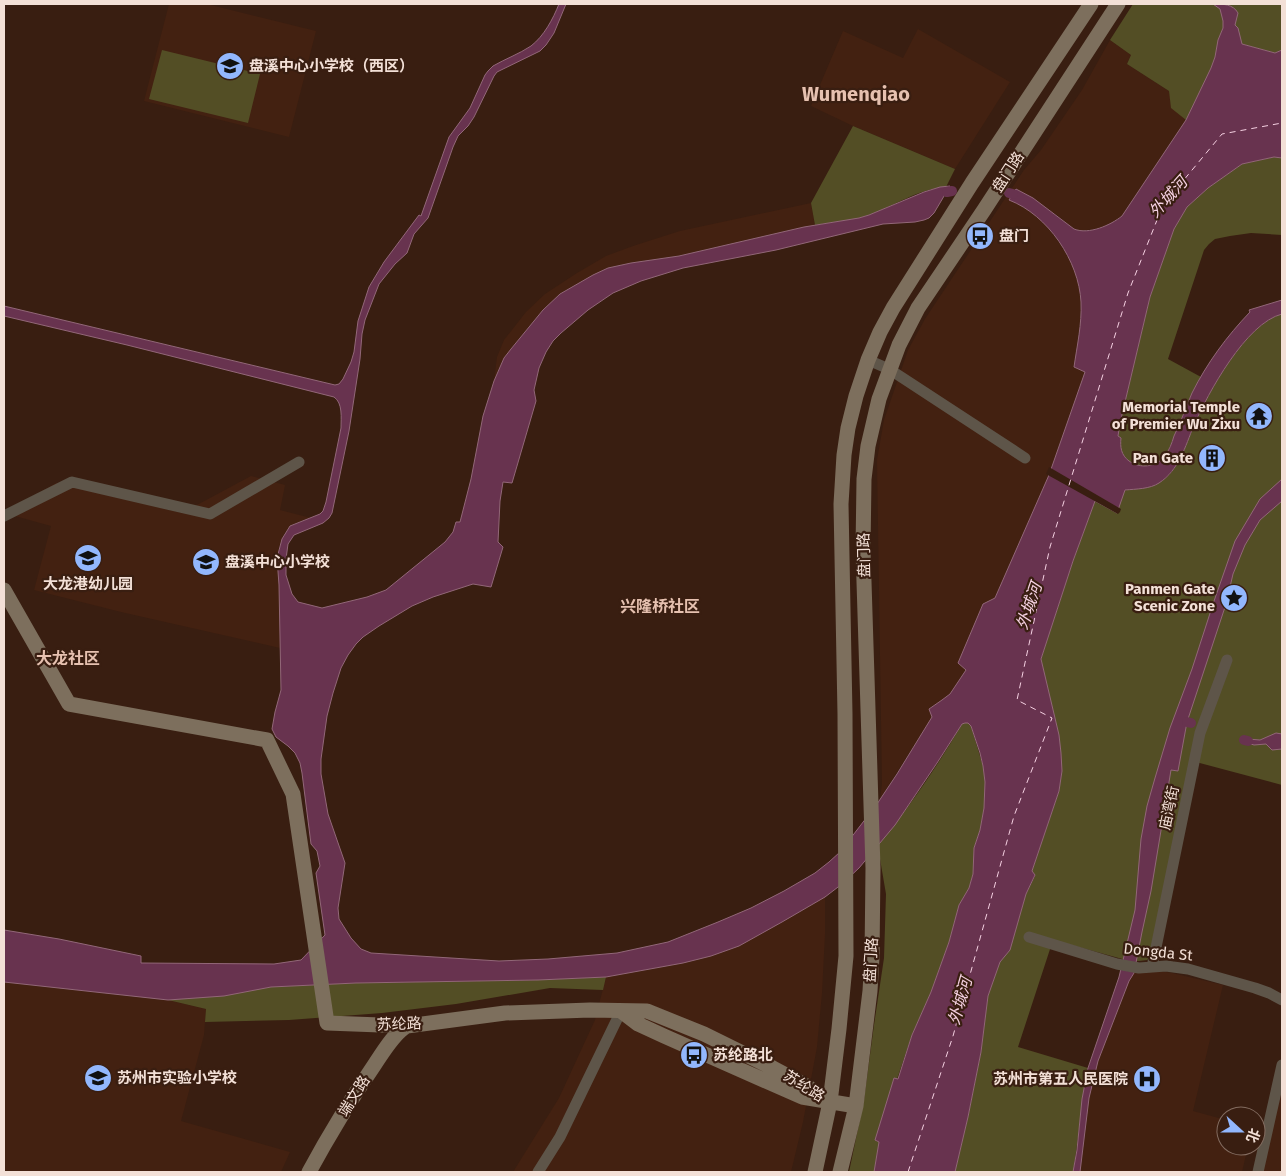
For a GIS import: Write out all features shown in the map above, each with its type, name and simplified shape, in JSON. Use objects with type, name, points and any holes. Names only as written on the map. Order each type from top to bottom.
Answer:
[{"type":"main road","name":"盘门路","points":[[815,1172],[830,1102],[846,956],[842,485],[845,441],[848,428],[868,360],[886,320],[972,182],[1091,4]]},
{"type":"main road","name":"盘门路","points":[[840,1172],[856,1106],[870,991],[873,868],[863,550],[865,461],[871,430],[889,369],[913,317],[1118,4]]},
{"type":"main road","name":"苏纶路","points":[[4,590],[69,704],[267,740],[293,794],[327,1023],[407,1026],[505,1013],[550,1010],[621,1011],[638,1024],[802,1097],[856,1106]]},
{"type":"main road","name":"端文路","points":[[309,1172],[383,1052],[402,1028],[407,1026]]},
{"type":"street","points":[[868,360],[889,369],[1025,458]]},
{"type":"street","points":[[4,516],[72,482],[210,514],[299,462]]},
{"type":"street","name":"庙湾街","points":[[1152,967],[1200,733],[1227,660]]},
{"type":"street","name":"Dongda St","points":[[1029,937],[1117,964],[1139,968],[1173,966],[1188,969],[1255,988],[1282,1000]]},
{"type":"street","points":[[538,1172],[560,1138],[621,1011]]},
{"type":"street","points":[[1258,1172],[1277,1116],[1282,1065]]},
{"type":"shaded area","name":"盘溪中心小学校（西区）","points":[[169,4],[207,4],[316,31],[289,137],[144,101]]},
{"type":"shaded area","points":[[1133,4],[1282,4],[1282,50],[1275,53],[1242,44],[1223,28],[1209,73],[1186,120],[1171,108],[1169,91],[1127,64],[1131,55],[1110,40]]},
{"type":"shaded area","points":[[918,29],[1010,82],[955,169],[811,106],[843,31],[903,58]]},
{"type":"shaded area","points":[[1110,40],[1131,55],[1127,64],[1169,91],[1172,108],[1186,120],[1122,216],[1114,223],[1101,228],[1080,231],[1074,229],[1054,213],[1047,226],[1073,265],[1079,283],[1081,302],[1080,324],[1074,367],[1085,372],[1049,475],[995,598],[983,604],[958,663],[966,669],[950,694],[929,708],[932,717],[880,799],[882,784],[877,460],[884,420],[908,350],[925,319],[1024,170],[1041,150],[1082,90]]},
{"type":"shaded area","points":[[162,50],[260,74],[248,123],[149,99]]},
{"type":"shaded area","points":[[853,126],[955,169],[946,187],[916,194],[862,217],[815,225],[811,203]]},
{"type":"shaded area","points":[[1274,157],[1282,158],[1282,235],[1251,233],[1230,236],[1215,239],[1204,250],[1168,359],[1201,377],[1165,456],[1152,465],[1136,465],[1127,459],[1122,452],[1121,438],[1118,437],[1120,423],[1150,297],[1174,229],[1187,207],[1208,188],[1242,164]]},
{"type":"shaded area","points":[[811,203],[815,225],[679,256],[608,268],[575,285],[560,294],[543,310],[521,336],[504,358],[494,381],[497,357],[504,340],[526,312],[545,294],[606,256],[680,231]]},
{"type":"shaded area","points":[[1282,314],[1282,785],[1196,762],[1152,956],[1147,960],[1126,960],[1053,940],[1018,1047],[1088,1068],[1073,1172],[955,1172],[981,1052],[988,996],[1000,962],[1010,949],[1026,894],[1035,876],[1032,871],[1059,791],[1062,771],[1041,659],[1095,501],[1124,491],[1152,485],[1172,472],[1180,460],[1200,412],[1230,361],[1255,331],[1268,320]]},
{"type":"shaded area","name":"盘溪中心小学校","points":[[251,476],[285,485],[280,510],[311,518],[290,526],[284,534],[279,547],[277,558],[280,648],[34,590],[51,526],[4,513],[56,483],[182,513]]},
{"type":"shaded area","points":[[965,723],[971,726],[983,766],[985,782],[984,808],[974,848],[973,874],[969,888],[959,905],[949,942],[931,992],[912,1035],[897,1079],[894,1078],[876,1141],[879,1142],[874,1172],[849,1172],[864,1100],[884,958],[886,894],[879,843],[913,800],[962,724]]},
{"type":"shaded area","points":[[825,897],[822,993],[817,1047],[803,1122],[791,1172],[513,1172],[559,1098],[595,1020],[606,977],[683,963],[739,946]]},
{"type":"shaded area","name":"苏州市第五人民医院","points":[[1150,969],[1223,985],[1193,1111],[1216,1117],[1216,1156],[1246,1156],[1242,1172],[1080,1172],[1089,1098],[1098,1061],[1129,981],[1134,973]]},
{"type":"shaded area","points":[[606,977],[603,990],[550,988],[456,1004],[382,1013],[289,1020],[205,1022],[206,1009],[168,1000],[271,987]]},
{"type":"shaded area","name":"苏州市实验小学校","points":[[5,982],[168,1000],[206,1009],[204,1035],[181,1121],[290,1152],[281,1172],[4,1172]]},
{"type":"shaded area","points":[[1282,1088],[1282,1172],[1262,1172]]},
{"type":"water","name":"外城河","points":[[559,4],[566,4],[554,33],[546,45],[540,51],[497,72],[494,76],[474,117],[458,136],[428,218],[414,234],[407,253],[395,264],[379,284],[365,320],[362,334],[349,431],[332,513],[323,523],[294,535],[288,544],[286,575],[292,594],[298,602],[322,608],[367,597],[386,590],[445,542],[453,532],[456,522],[460,522],[471,479],[483,416],[494,381],[504,358],[543,310],[560,294],[608,268],[679,256],[804,227],[859,218],[924,192],[950,186],[934,213],[924,220],[883,224],[776,250],[683,268],[641,281],[613,293],[588,310],[553,341],[539,368],[534,390],[536,401],[512,483],[503,482],[498,542],[503,547],[491,587],[473,584],[433,597],[412,606],[379,626],[363,637],[348,655],[341,668],[333,693],[327,716],[321,759],[321,774],[328,814],[345,863],[338,908],[339,919],[351,938],[361,949],[371,953],[499,961],[617,953],[668,942],[751,908],[815,873],[840,852],[877,804],[897,774],[932,717],[929,709],[950,694],[966,670],[958,663],[983,604],[995,598],[1049,475],[1085,372],[1074,367],[1079,335],[1081,302],[1079,286],[1068,256],[1059,241],[1036,216],[1009,200],[1016,189],[1033,198],[1074,229],[1080,231],[1100,228],[1122,216],[1186,120],[1211,68],[1223,28],[1220,9],[1213,4],[1227,5],[1236,10],[1238,13],[1235,25],[1238,28],[1242,44],[1275,53],[1282,50],[1282,158],[1274,157],[1242,164],[1208,188],[1187,207],[1174,229],[1150,297],[1120,423],[1118,436],[1121,438],[1122,451],[1126,459],[1133,464],[1148,466],[1157,463],[1164,457],[1192,393],[1204,371],[1218,350],[1250,312],[1249,310],[1282,300],[1282,314],[1268,320],[1255,331],[1230,361],[1200,411],[1181,457],[1166,478],[1151,486],[1125,490],[1117,513],[1095,501],[1041,659],[1059,735],[1062,771],[1059,791],[1032,871],[1035,875],[1026,894],[1010,950],[1000,962],[988,996],[981,1052],[955,1172],[874,1172],[879,1142],[875,1140],[894,1078],[898,1079],[912,1035],[931,992],[949,942],[959,905],[969,888],[973,874],[974,848],[984,808],[985,782],[980,753],[971,726],[968,723],[962,724],[895,825],[859,868],[842,884],[825,897],[739,946],[711,956],[606,977],[271,987],[224,996],[168,1000],[4,982],[4,930],[141,956],[141,963],[274,964],[301,960],[325,935],[316,873],[320,866],[317,851],[311,844],[300,763],[295,753],[276,737],[272,729],[281,690],[277,558],[282,539],[290,526],[323,511],[341,428],[341,411],[339,403],[334,397],[4,316],[4,306],[335,385],[339,384],[351,362],[358,321],[369,287],[384,262],[419,215],[421,216],[449,137],[470,108],[488,71],[493,66],[536,42],[548,27]]},
{"type":"water","points":[[1282,479],[1282,501],[1260,520],[1245,545],[1233,574],[1226,604],[1187,722],[1178,771],[1171,770],[1151,891],[1134,973],[1129,981],[1098,1061],[1089,1098],[1080,1172],[1073,1172],[1082,1099],[1088,1068],[1119,977],[1135,910],[1141,839],[1147,806],[1170,728],[1235,541],[1260,499]]},
{"type":"water","points":[[1276,733],[1282,734],[1282,749],[1272,750],[1266,744],[1254,745],[1248,743],[1248,739],[1260,740]]},
{"type":"pier","points":[[1049,467],[1121,509],[1120,512],[1118,514],[1046,474]]},
{"type":"waterway","points":[[947,192],[952,191]]},
{"type":"waterway","points":[[1009,193],[1013,194]]},
{"type":"waterway","points":[[1187,722],[1191,723]]},
{"type":"waterway","points":[[1244,740],[1248,741]]},
{"type":"ferry route","points":[[908,1172],[953,1036],[1014,816],[1052,718],[1017,700],[1050,547],[1128,293],[1163,205],[1222,134],[1282,123]]},
{"type":"place","name":"盘溪中心小学校（西区）","points":[[230,66]]},
{"type":"place","name":"盘门","points":[[980,236]]},
{"type":"place","name":"Memorial Temple of Premier Wu Zixu","points":[[1259,416]]},
{"type":"place","name":"Pan Gate","points":[[1212,458]]},
{"type":"place","name":"大龙港幼儿园","points":[[88,558]]},
{"type":"place","name":"盘溪中心小学校","points":[[206,562]]},
{"type":"place","name":"Panmen Gate Scenic Zone","points":[[1234,598]]},
{"type":"place","name":"苏纶路北","points":[[694,1055]]},
{"type":"place","name":"苏州市实验小学校","points":[[98,1078]]},
{"type":"place","name":"苏州市第五人民医院","points":[[1147,1079]]},
{"type":"district","name":"Wumenqiao","points":[[856,94]]},
{"type":"district","name":"兴隆桥社区","points":[[660,606]]},
{"type":"district","name":"大龙社区","points":[[68,658]]}]
